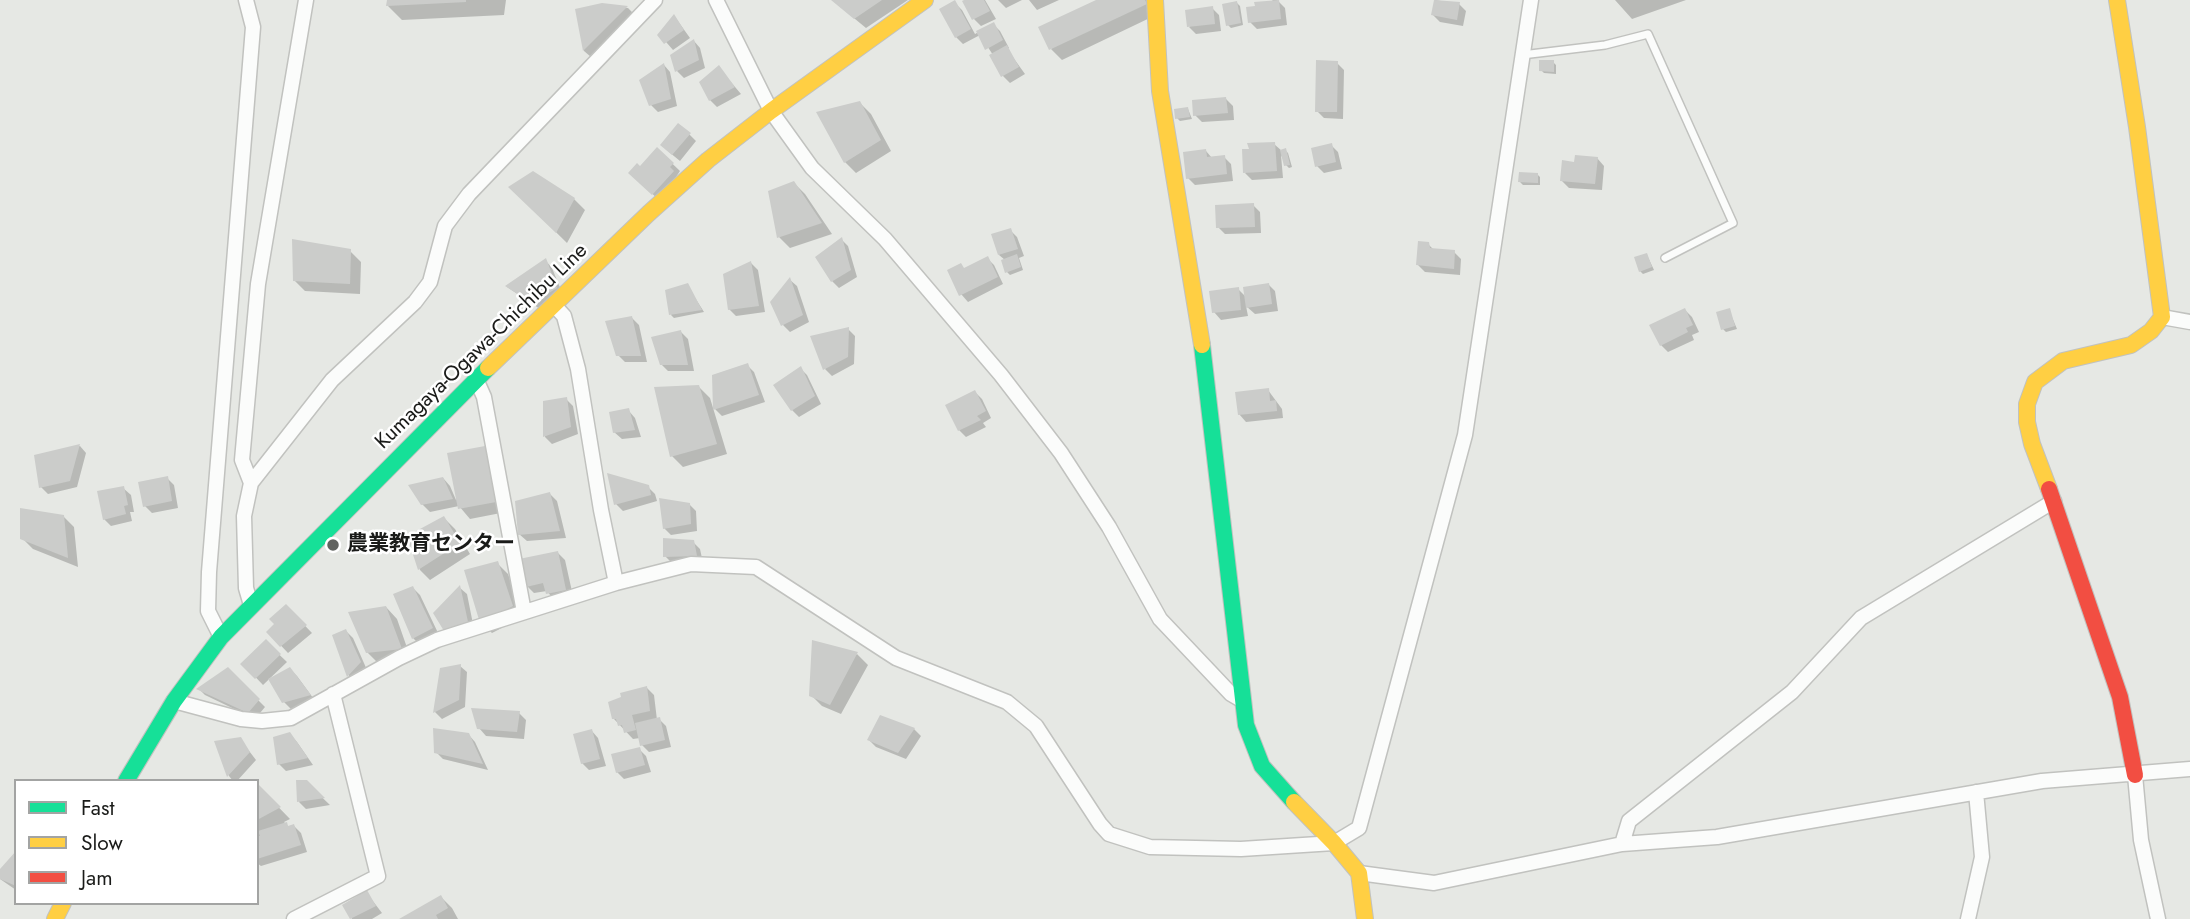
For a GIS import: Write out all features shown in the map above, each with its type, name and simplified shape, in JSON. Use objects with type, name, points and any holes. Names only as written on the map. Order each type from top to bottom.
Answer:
[{"type":"street","points":[[221,637],[208,611],[209,572],[253,27],[246,0]]},
{"type":"street","points":[[251,483],[242,460],[258,284],[306,0]]},
{"type":"street","points":[[251,605],[246,588],[244,516],[251,483],[332,380],[415,302],[430,282],[444,226],[468,194],[655,0]]},
{"type":"street","points":[[716,0],[771,111],[812,168],[885,239],[1002,375],[1061,453],[1109,527],[1160,619],[1231,694],[1243,701]]},
{"type":"street","name":"Kumagaya-Ogawa-Chichibu Line","points":[[127,779],[174,701],[221,637],[476,379],[708,160],[925,0]]},
{"type":"street","points":[[1156,0],[1160,91],[1202,346],[1245,725],[1262,766],[1359,873],[1365,919]]},
{"type":"street","points":[[174,701],[241,719],[262,721],[291,718],[437,640],[617,583],[691,564],[756,567],[897,658],[1007,702],[1036,726],[1109,834],[1150,847],[1241,849],[1334,843],[1359,828],[1465,435],[1531,0]]},
{"type":"street","points":[[2117,0],[2162,317],[2151,331],[2131,345],[2063,361],[2035,382],[2027,404],[2027,422],[2032,444],[2120,697],[2135,775],[2141,840],[2158,919]]},
{"type":"street","points":[[554,304],[564,316],[578,369],[601,510],[617,583]]},
{"type":"street","points":[[2162,317],[2190,322]]},
{"type":"street","points":[[476,379],[484,397],[524,612]]},
{"type":"street","points":[[1622,844],[1629,821],[1792,692],[1861,618],[2054,501]]},
{"type":"street","points":[[294,919],[378,876],[333,694]]},
{"type":"street","points":[[1359,873],[1434,883],[1622,844],[1717,837],[2042,781],[2190,769]]},
{"type":"street","points":[[1968,919],[1982,858],[1976,792]]},
{"type":"lane","points":[[1522,55],[1605,45],[1648,34],[1733,223],[1665,258]]},
{"type":"building","points":[[387,0],[466,0],[466,2],[386,6]]},
{"type":"building","points":[[831,0],[882,0],[854,19]]},
{"type":"building","points":[[955,0],[971,29],[955,38],[939,9]]},
{"type":"building","points":[[984,0],[990,11],[972,20],[962,1]]},
{"type":"building","points":[[1096,0],[1145,0],[1147,4],[1049,50],[1038,27]]},
{"type":"building","points":[[1279,0],[1281,19],[1248,23],[1246,7],[1255,6],[1254,2]]},
{"type":"building","points":[[1434,0],[1460,2],[1457,20],[1431,15]]},
{"type":"building","points":[[1237,1],[1241,23],[1226,26],[1222,4]]},
{"type":"building","points":[[602,3],[628,6],[583,51],[575,9]]},
{"type":"building","points":[[1213,6],[1215,24],[1187,27],[1185,10]]},
{"type":"building","points":[[674,14],[684,30],[664,44],[657,35]]},
{"type":"building","points":[[994,22],[1003,40],[985,50],[976,31]]},
{"type":"building","points":[[694,39],[699,60],[675,72],[670,55]]},
{"type":"building","points":[[1007,45],[1019,67],[1001,77],[989,55]]},
{"type":"building","points":[[1316,60],[1338,61],[1337,112],[1315,112]]},
{"type":"building","points":[[1539,60],[1554,60],[1554,72],[1539,71]]},
{"type":"building","points":[[664,63],[671,99],[649,106],[639,80]]},
{"type":"building","points":[[719,65],[735,87],[709,101],[699,82]]},
{"type":"building","points":[[1226,97],[1228,113],[1193,116],[1192,100]]},
{"type":"building","points":[[860,101],[881,140],[844,163],[816,112]]},
{"type":"building","points":[[1188,107],[1190,117],[1175,119],[1174,109]]},
{"type":"building","points":[[678,123],[691,133],[672,155],[660,145]]},
{"type":"building","points":[[1275,142],[1277,171],[1243,173],[1242,149],[1249,149],[1247,143]]},
{"type":"building","points":[[1332,143],[1336,162],[1315,167],[1311,148]]},
{"type":"building","points":[[657,147],[674,163],[670,167],[674,171],[652,195],[628,173],[637,163],[640,166]]},
{"type":"building","points":[[1286,148],[1290,165],[1284,166],[1280,150]]},
{"type":"building","points":[[1206,149],[1207,157],[1225,155],[1227,174],[1186,179],[1183,152]]},
{"type":"building","points":[[1575,155],[1598,157],[1595,184],[1560,181],[1562,160],[1574,162]]},
{"type":"building","points":[[533,171],[575,198],[556,233],[508,187]]},
{"type":"building","points":[[1519,172],[1538,173],[1538,183],[1518,182]]},
{"type":"building","points":[[794,181],[822,223],[777,238],[768,191]]},
{"type":"building","points":[[1254,203],[1255,227],[1216,228],[1215,205]]},
{"type":"building","points":[[1011,228],[1018,249],[998,255],[991,234]]},
{"type":"building","points":[[842,237],[851,270],[831,282],[815,257]]},
{"type":"building","points":[[292,239],[351,249],[350,284],[293,281]]},
{"type":"building","points":[[1418,241],[1429,242],[1430,248],[1455,250],[1454,269],[1416,265]]},
{"type":"building","points":[[1647,253],[1652,267],[1639,272],[1634,257]]},
{"type":"building","points":[[1017,254],[1021,267],[1005,273],[1001,260]]},
{"type":"building","points":[[988,256],[998,277],[959,296],[947,270],[961,263],[964,268]]},
{"type":"building","points":[[546,258],[557,288],[532,303],[505,286]]},
{"type":"building","points":[[751,261],[759,306],[728,310],[723,274]]},
{"type":"building","points":[[790,277],[803,315],[781,326],[770,302]]},
{"type":"building","points":[[688,283],[702,310],[669,315],[665,290]]},
{"type":"building","points":[[1269,283],[1272,304],[1246,308],[1243,287]]},
{"type":"building","points":[[1239,287],[1241,310],[1212,313],[1209,291]]},
{"type":"building","points":[[1685,308],[1693,325],[1686,328],[1688,332],[1660,346],[1649,325]]},
{"type":"building","points":[[1730,308],[1735,326],[1721,330],[1716,312]]},
{"type":"building","points":[[632,316],[641,356],[616,356],[605,321]]},
{"type":"building","points":[[849,327],[848,357],[823,370],[810,336]]},
{"type":"building","points":[[681,330],[688,365],[660,365],[651,337]]},
{"type":"building","points":[[748,363],[759,395],[713,410],[712,375]]},
{"type":"building","points":[[801,366],[815,396],[791,411],[773,385]]},
{"type":"building","points":[[699,385],[717,444],[670,457],[654,387]]},
{"type":"building","points":[[1269,388],[1270,401],[1276,400],[1277,411],[1238,415],[1235,392]]},
{"type":"building","points":[[975,390],[986,411],[977,416],[981,420],[958,431],[945,405]]},
{"type":"building","points":[[567,397],[571,427],[543,437],[543,401]]},
{"type":"building","points":[[629,408],[635,430],[613,433],[609,412]]},
{"type":"building","points":[[80,444],[70,481],[39,488],[34,455]]},
{"type":"building","points":[[485,446],[496,502],[458,509],[447,453]]},
{"type":"building","points":[[607,473],[649,485],[651,495],[614,505]]},
{"type":"building","points":[[168,476],[172,501],[143,507],[138,482]]},
{"type":"building","points":[[443,477],[453,499],[421,505],[408,485]]},
{"type":"building","points":[[124,486],[128,505],[124,506],[126,514],[103,520],[97,491]]},
{"type":"building","points":[[550,492],[560,531],[518,535],[515,501]]},
{"type":"building","points":[[659,498],[690,503],[691,524],[663,529]]},
{"type":"building","points":[[20,508],[64,515],[68,558],[20,539]]},
{"type":"building","points":[[444,516],[460,543],[418,570],[407,536]]},
{"type":"building","points":[[663,538],[694,540],[697,556],[663,557]]},
{"type":"building","points":[[558,551],[566,590],[546,594],[543,583],[526,587],[519,559]]},
{"type":"building","points":[[498,561],[513,606],[480,623],[464,570]]},
{"type":"building","points":[[460,585],[468,622],[444,631],[433,613]]},
{"type":"building","points":[[413,586],[433,628],[412,639],[393,594]]},
{"type":"building","points":[[286,604],[307,625],[280,647],[266,632],[274,624],[269,619]]},
{"type":"building","points":[[386,606],[402,649],[366,653],[348,612]]},
{"type":"building","points":[[346,629],[361,662],[347,677],[332,635]]},
{"type":"building","points":[[266,639],[281,654],[255,679],[240,664]]},
{"type":"building","points":[[812,640],[858,652],[830,705],[809,696]]},
{"type":"building","points":[[461,664],[459,700],[433,713],[440,668]]},
{"type":"building","points":[[228,667],[260,699],[248,713],[196,689]]},
{"type":"building","points":[[290,667],[311,695],[282,703],[268,679]]},
{"type":"building","points":[[647,686],[650,711],[632,715],[636,730],[624,733],[622,725],[618,726],[616,719],[612,719],[608,702],[621,697],[620,693]]},
{"type":"building","points":[[471,708],[520,711],[517,732],[477,729]]},
{"type":"building","points":[[880,715],[915,728],[898,753],[867,740]]},
{"type":"building","points":[[660,717],[665,740],[640,746],[635,723]]},
{"type":"building","points":[[433,728],[469,733],[483,764],[434,753]]},
{"type":"building","points":[[592,729],[600,759],[581,764],[573,734]]},
{"type":"building","points":[[290,732],[308,758],[277,765],[273,737]]},
{"type":"building","points":[[241,737],[250,752],[227,777],[214,741]]},
{"type":"building","points":[[640,747],[645,765],[616,773],[611,754]]},
{"type":"building","points":[[296,780],[307,780],[325,798],[297,802]]},
{"type":"building","points":[[259,785],[281,807],[259,819]]},
{"type":"building","points":[[287,822],[288,826],[294,824],[301,845],[259,858],[259,831]]},
{"type":"building","points":[[14,853],[14,885],[0,879],[0,869]]},
{"type":"building","points":[[367,890],[376,906],[350,919],[342,905]]},
{"type":"building","points":[[441,895],[448,908],[436,915],[438,919],[399,919]]},
{"type":"traffic: fast","points":[[1202,345],[1246,725],[1262,766],[1294,802]]},
{"type":"traffic: fast","points":[[127,779],[174,701],[221,637],[488,368]]},
{"type":"traffic: slow","points":[[488,368],[708,160],[925,0]]},
{"type":"traffic: slow","points":[[1155,0],[1160,91],[1202,345]]},
{"type":"traffic: slow","points":[[2049,489],[2032,444],[2027,422],[2027,404],[2035,382],[2063,361],[2131,345],[2151,331],[2162,317],[2117,0]]},
{"type":"traffic: slow","points":[[1294,802],[1359,873],[1365,919]]},
{"type":"traffic: slow","points":[[55,919],[62,905]]},
{"type":"traffic: jam","points":[[2049,489],[2120,697],[2135,775]]},
{"type":"place","name":"農業教育センター","points":[[333,545]]}]
